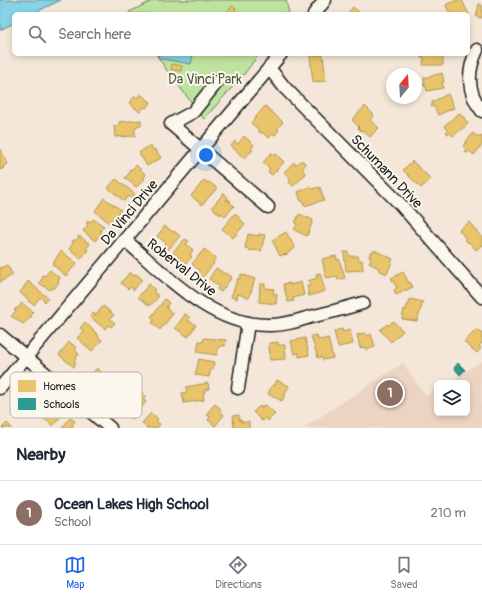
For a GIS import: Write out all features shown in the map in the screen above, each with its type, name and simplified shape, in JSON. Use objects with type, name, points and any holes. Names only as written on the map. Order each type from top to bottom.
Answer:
[{"type":"street","points":[[316,12],[325,0]]},
{"type":"street","points":[[477,50],[472,60],[469,79],[474,98],[482,112]]},
{"type":"street","name":"Da Vinci Drive","points":[[14,372],[279,56]]},
{"type":"street","name":"Schumann Drive","points":[[269,68],[285,88],[401,205],[482,297]]},
{"type":"street","points":[[217,82],[193,112],[171,124],[268,207]]},
{"type":"street","name":"Roberval Drive","points":[[125,240],[201,304],[217,313],[248,323],[271,325],[285,324],[363,303]]},
{"type":"street","points":[[238,388],[248,323]]},
{"type":"street","points":[[0,335],[45,372]]},
{"type":"street","name":"Da Vinci Drive","points":[[0,388],[10,377]]},
{"type":"street","points":[[98,418],[110,428]]},
{"type":"shaded area","points":[[482,361],[482,428],[303,428],[403,363],[426,396],[434,391],[434,416],[470,416],[470,380],[452,380]]},
{"type":"green space","points":[[154,0],[286,0],[289,12],[129,12]]},
{"type":"green space","name":"Da Vinci Park","points":[[157,56],[258,56],[245,73],[204,119]]},
{"type":"water","points":[[0,0],[61,0],[36,12],[12,12],[12,24],[0,30]]},
{"type":"water","points":[[158,56],[193,56],[191,64],[158,58]]},
{"type":"building: Homes","points":[[457,0],[462,0],[468,12],[449,12],[446,6],[447,4]]},
{"type":"building: Homes","points":[[479,4],[482,5],[482,18],[476,17]]},
{"type":"building: Homes","points":[[232,6],[236,9],[233,12],[227,12]]},
{"type":"building: Homes","points":[[353,7],[359,12],[349,12]]},
{"type":"building: Homes","points":[[310,56],[323,56],[326,81],[313,82]]},
{"type":"building: Homes","points":[[421,56],[443,56],[443,65],[423,65],[424,58],[421,58]]},
{"type":"building: Homes","points":[[172,64],[182,66],[181,71],[171,70]]},
{"type":"building: Homes","points":[[442,73],[444,82],[442,82],[443,88],[427,91],[426,86],[423,86],[423,84],[425,84],[424,78]]},
{"type":"building: Homes","points":[[140,94],[151,102],[140,112],[129,103],[135,96],[137,98]]},
{"type":"building: Homes","points":[[448,94],[454,108],[438,115],[434,106],[432,107],[431,105],[433,104],[432,102]]},
{"type":"building: Homes","points":[[265,106],[283,122],[277,129],[279,130],[275,135],[273,134],[269,138],[263,133],[259,132],[258,129],[251,123]]},
{"type":"building: Homes","points":[[365,106],[374,115],[370,120],[379,128],[370,137],[362,130],[361,131],[352,120]]},
{"type":"building: Homes","points":[[459,113],[468,124],[453,136],[446,132],[448,131],[444,126]]},
{"type":"building: Homes","points":[[141,120],[141,126],[137,126],[137,128],[135,128],[135,136],[115,137],[114,126],[119,126],[119,122]]},
{"type":"building: Homes","points":[[473,133],[478,137],[480,135],[482,137],[482,145],[474,155],[469,151],[467,153],[465,152],[467,149],[463,146]]},
{"type":"building: Homes","points":[[244,136],[254,145],[251,149],[253,150],[244,158],[231,146],[235,141],[238,144]]},
{"type":"building: Homes","points":[[150,145],[153,150],[155,149],[161,158],[147,166],[139,153]]},
{"type":"building: Homes","points":[[1,149],[8,164],[3,166],[4,168],[0,170],[0,150]]},
{"type":"building: Homes","points":[[271,153],[276,154],[284,162],[272,175],[268,172],[270,169],[263,163]]},
{"type":"building: Homes","points":[[300,161],[303,161],[306,164],[302,169],[306,174],[293,186],[289,182],[291,179],[284,172],[294,162],[296,165]]},
{"type":"building: Homes","points":[[412,161],[431,179],[421,188],[403,170]]},
{"type":"building: Homes","points":[[136,165],[146,175],[143,178],[145,179],[136,187],[125,178],[130,172],[130,169],[131,170]]},
{"type":"building: Homes","points":[[116,179],[135,194],[132,199],[128,196],[124,201],[108,188]]},
{"type":"building: Homes","points":[[204,180],[217,188],[202,205],[191,196]]},
{"type":"building: Homes","points":[[310,187],[312,189],[320,187],[324,200],[304,206],[298,192]]},
{"type":"building: Homes","points":[[224,193],[228,197],[226,200],[227,201],[228,199],[231,201],[229,202],[234,206],[225,217],[221,213],[220,215],[212,207]]},
{"type":"building: Homes","points":[[104,198],[121,210],[109,223],[95,211]]},
{"type":"building: Homes","points":[[235,213],[245,224],[233,238],[222,229]]},
{"type":"building: Homes","points":[[299,214],[313,220],[307,236],[294,230]]},
{"type":"building: Homes","points":[[93,219],[104,226],[100,231],[102,233],[95,241],[83,231],[88,225],[86,223],[88,221],[89,223]]},
{"type":"building: Homes","points":[[469,222],[482,238],[482,245],[476,250],[469,242],[468,243],[465,240],[466,239],[459,230]]},
{"type":"building: Homes","points":[[165,226],[180,236],[168,250],[163,246],[166,243],[157,236]]},
{"type":"building: Homes","points":[[286,232],[295,248],[286,255],[280,256],[272,240]]},
{"type":"building: Homes","points":[[248,234],[259,236],[259,234],[265,235],[261,251],[253,251],[245,248]]},
{"type":"building: Homes","points":[[79,236],[90,244],[86,249],[88,250],[81,259],[69,249],[73,243],[72,241],[77,240]]},
{"type":"building: Homes","points":[[185,239],[189,241],[186,244],[193,250],[190,255],[192,257],[185,264],[173,252]]},
{"type":"building: Homes","points":[[204,249],[216,258],[213,261],[214,263],[202,278],[197,274],[200,271],[192,264]]},
{"type":"building: Homes","points":[[374,250],[393,259],[387,274],[378,270],[379,268],[369,263],[371,258],[369,256],[371,251],[373,252]]},
{"type":"building: Homes","points":[[61,251],[77,263],[66,276],[52,264]]},
{"type":"building: Homes","points":[[344,252],[348,252],[349,256],[358,256],[359,260],[362,260],[363,270],[346,271]]},
{"type":"building: Homes","points":[[336,256],[337,260],[339,259],[345,278],[338,280],[337,276],[326,278],[322,259]]},
{"type":"building: Homes","points":[[7,265],[13,275],[0,282],[0,268]]},
{"type":"building: Homes","points":[[216,268],[232,277],[221,292],[217,289],[219,286],[209,279]]},
{"type":"building: Homes","points":[[50,270],[60,278],[54,289],[52,287],[50,290],[39,283],[43,275],[45,276]]},
{"type":"building: Homes","points":[[130,272],[134,276],[136,274],[142,279],[134,290],[130,287],[128,289],[121,283]]},
{"type":"building: Homes","points":[[403,272],[413,287],[396,295],[394,290],[397,288],[391,278]]},
{"type":"building: Homes","points":[[320,273],[325,291],[309,296],[307,286],[310,286],[308,281],[317,278],[316,274]]},
{"type":"building: Homes","points":[[241,274],[255,279],[249,298],[238,294],[237,299],[231,297]]},
{"type":"building: Homes","points":[[28,281],[48,298],[45,302],[40,297],[34,305],[20,293]]},
{"type":"building: Homes","points":[[301,282],[304,295],[293,298],[294,301],[288,302],[283,284],[290,283],[290,285]]},
{"type":"building: Homes","points":[[149,284],[155,290],[153,292],[159,296],[150,306],[138,297]]},
{"type":"building: Homes","points":[[260,284],[265,284],[265,288],[274,289],[273,294],[277,294],[276,304],[259,302]]},
{"type":"building: Homes","points":[[165,299],[169,303],[166,307],[168,308],[167,309],[173,314],[160,330],[152,323],[154,320],[151,317]]},
{"type":"building: Homes","points":[[410,299],[423,302],[417,321],[402,319],[404,309],[406,310]]},
{"type":"building: Homes","points":[[22,303],[33,312],[30,315],[32,316],[23,324],[11,316],[16,311],[14,310],[16,308],[17,309]]},
{"type":"building: Homes","points":[[103,306],[114,315],[110,319],[115,323],[111,327],[108,325],[105,329],[90,317],[93,313],[96,315]]},
{"type":"building: Homes","points":[[184,313],[190,318],[188,320],[196,325],[188,337],[175,328],[184,316]]},
{"type":"building: Homes","points":[[393,321],[403,331],[391,342],[380,330],[387,324],[388,326]]},
{"type":"building: Homes","points":[[85,322],[102,340],[92,351],[77,338],[84,331],[80,328]]},
{"type":"building: Homes","points":[[342,329],[343,332],[350,330],[353,344],[338,347],[334,331]]},
{"type":"building: Homes","points":[[477,329],[482,334],[482,343],[479,346],[481,348],[477,353],[464,342]]},
{"type":"building: Homes","points":[[365,333],[366,336],[371,334],[375,347],[366,350],[365,347],[360,348],[357,335]]},
{"type":"building: Homes","points":[[317,335],[318,340],[328,338],[333,358],[323,360],[322,357],[318,358],[311,336]]},
{"type":"building: Homes","points":[[204,338],[226,340],[225,346],[220,346],[220,348],[218,348],[217,355],[197,352],[199,341],[203,342]]},
{"type":"building: Homes","points":[[305,338],[309,355],[299,357],[299,353],[294,354],[291,341]]},
{"type":"building: Homes","points":[[69,342],[77,348],[75,350],[79,354],[74,361],[76,363],[74,367],[59,355]]},
{"type":"building: Homes","points":[[278,342],[278,345],[285,345],[286,359],[270,360],[269,343]]},
{"type":"building: Homes","points":[[199,359],[214,362],[213,369],[211,369],[209,377],[195,375]]},
{"type":"building: Homes","points":[[97,368],[101,372],[94,372]]},
{"type":"building: Homes","points":[[277,380],[289,386],[282,401],[268,394],[272,385],[274,386]]},
{"type":"building: Homes","points":[[208,383],[209,389],[204,390],[205,392],[203,393],[204,400],[184,403],[182,393],[187,392],[186,387]]},
{"type":"building: Homes","points":[[142,392],[146,396],[143,399],[146,402],[142,407]]},
{"type":"building: Homes","points":[[215,404],[221,409],[219,411],[224,415],[215,426],[208,420],[210,417],[206,414]]},
{"type":"building: Homes","points":[[266,405],[275,414],[268,421],[266,418],[262,421],[253,412],[260,406],[262,409],[262,406]]},
{"type":"building: Homes","points":[[151,413],[158,419],[156,421],[160,424],[157,428],[146,428],[147,427],[142,423]]},
{"type":"building: Homes","points":[[239,415],[239,420],[241,420],[241,422],[249,422],[249,428],[234,428],[233,416]]},
{"type":"building: Homes","points":[[43,418],[60,418],[53,426]]},
{"type":"building: Homes","points":[[70,418],[75,421],[72,428],[62,428]]},
{"type":"building: Homes","points":[[7,423],[12,428],[2,428]]},
{"type":"building: Schools","points":[[458,363],[465,370],[460,375],[454,368]]},
{"type":"place","name":"Ocean Lakes High School","points":[[390,393]]}]
